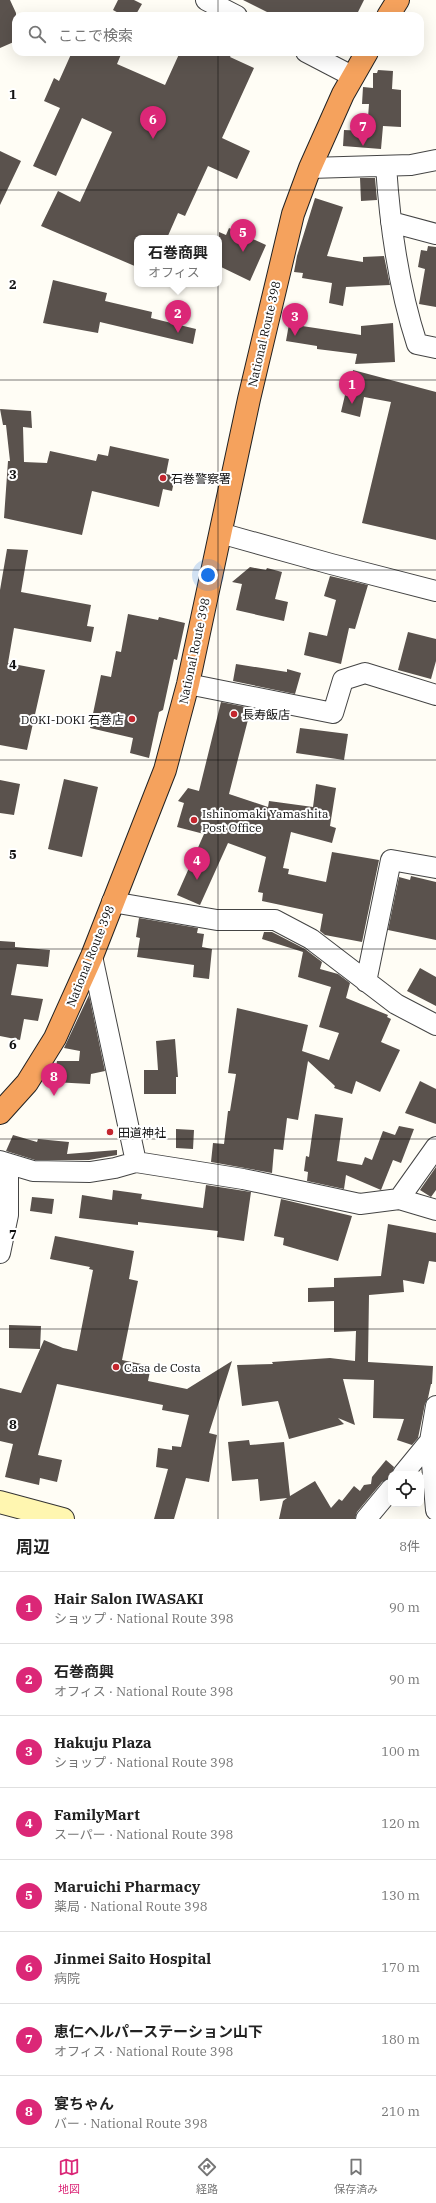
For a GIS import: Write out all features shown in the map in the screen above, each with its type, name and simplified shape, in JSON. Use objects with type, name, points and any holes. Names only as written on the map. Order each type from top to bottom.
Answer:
[{"type":"highway","points":[[390,12],[398,0]]},
{"type":"highway","name":"National Route 398","points":[[0,1113],[27,1083],[55,1038],[92,956],[165,770],[188,684],[220,533],[293,214],[310,168],[352,76],[364,56]]},
{"type":"street","points":[[206,0],[229,12]]},
{"type":"street","points":[[314,56],[352,76]]},
{"type":"street","points":[[310,168],[411,165],[436,160]]},
{"type":"street","points":[[386,166],[391,222],[406,310],[417,344],[436,348]]},
{"type":"street","points":[[391,222],[436,234]]},
{"type":"street","points":[[220,533],[436,591]]},
{"type":"street","points":[[188,684],[333,713],[343,680],[365,673],[436,695]]},
{"type":"street","points":[[366,982],[391,860],[436,868]]},
{"type":"street","points":[[112,902],[217,920],[275,920],[310,939],[396,1004],[436,1025]]},
{"type":"street","points":[[92,956],[136,1162]]},
{"type":"street","points":[[399,1199],[436,1147]]},
{"type":"street","points":[[0,1253],[8,1216],[4,1163],[34,1171],[90,1172],[115,1168],[136,1162],[243,1179],[360,1204],[399,1199],[436,1210]]},
{"type":"street","points":[[436,1406],[430,1441],[436,1510]]},
{"type":"street","points":[[405,1471],[430,1441]]},
{"type":"street","points":[[366,1519],[388,1493]]},
{"type":"street","points":[[11,1509],[63,1519]]},
{"type":"building","points":[[0,0],[10,0],[16,12],[12,12],[12,43],[0,48]]},
{"type":"building","points":[[118,0],[134,0],[142,4],[137,12],[117,12],[113,10]]},
{"type":"building","points":[[243,0],[364,0],[358,12],[267,12]]},
{"type":"building","points":[[70,56],[120,56],[117,64],[165,85],[178,56],[231,56],[254,68],[222,138],[250,151],[237,179],[208,166],[185,216],[178,213],[168,235],[134,235],[134,266],[41,226],[58,191],[80,202],[112,132],[82,118],[56,176],[33,166],[60,108],[44,101],[54,78],[59,81]]},
{"type":"building","points":[[378,70],[393,71],[392,89],[401,90],[401,127],[383,126],[381,149],[343,146],[344,130],[367,131],[369,104],[362,104],[363,87],[373,88],[373,73],[377,73]]},
{"type":"building","points":[[0,151],[21,161],[0,205]]},
{"type":"building","points":[[360,178],[375,178],[377,200],[361,201]]},
{"type":"building","points":[[315,198],[343,207],[327,256],[363,262],[363,257],[384,256],[390,285],[346,287],[343,306],[329,303],[332,283],[302,278],[303,273],[294,272],[297,256]]},
{"type":"building","points":[[229,228],[266,245],[250,281],[222,267],[222,235],[219,235],[219,232],[226,235]]},
{"type":"building","points":[[428,246],[436,247],[436,307],[419,304],[425,269],[418,267],[421,250],[427,251]]},
{"type":"building","points":[[53,280],[107,293],[105,301],[152,312],[151,318],[196,329],[193,344],[100,322],[98,333],[43,323]]},
{"type":"building","points":[[393,323],[395,362],[355,364],[357,354],[317,349],[317,346],[286,341],[289,324],[361,335],[361,326]]},
{"type":"building","points":[[353,370],[436,392],[436,540],[362,523],[391,402],[364,397],[360,417],[341,412],[345,395],[348,396]]},
{"type":"building","points":[[0,409],[31,411],[32,428],[23,427],[24,462],[47,463],[50,451],[96,461],[98,454],[108,456],[110,446],[169,459],[166,474],[175,476],[172,491],[163,489],[159,507],[92,491],[82,535],[4,518],[8,461],[10,461],[6,425],[3,425]]},
{"type":"building","points":[[7,549],[28,550],[21,592],[91,605],[87,626],[94,627],[91,642],[14,628],[8,663],[45,670],[27,750],[0,745],[0,590]]},
{"type":"building","points":[[250,567],[266,570],[267,568],[282,572],[275,599],[288,602],[284,621],[236,610],[242,584],[232,582]]},
{"type":"building","points":[[330,576],[368,585],[355,629],[349,628],[341,664],[304,655],[309,632],[327,636],[336,600],[324,596]]},
{"type":"building","points":[[128,614],[158,620],[159,617],[185,623],[177,660],[174,659],[163,710],[159,712],[149,758],[130,753],[133,738],[90,728],[101,675],[111,677],[116,651],[121,652]]},
{"type":"building","points":[[408,632],[436,639],[436,661],[431,679],[398,670]]},
{"type":"building","points":[[236,664],[287,672],[287,669],[301,673],[295,694],[233,681]]},
{"type":"building","points":[[221,702],[251,708],[229,794],[268,807],[269,801],[313,807],[316,784],[336,788],[330,826],[336,828],[332,843],[291,832],[283,868],[289,869],[288,874],[326,882],[332,852],[379,860],[362,942],[325,935],[320,931],[323,914],[262,901],[263,893],[258,892],[266,857],[228,843],[200,905],[177,895],[204,834],[177,827],[184,803],[178,801],[188,788],[199,791]]},
{"type":"building","points":[[300,728],[348,734],[344,760],[296,753]]},
{"type":"building","points":[[64,779],[98,787],[82,857],[48,849]]},
{"type":"building","points":[[0,780],[20,784],[14,815],[0,813]]},
{"type":"building","points":[[411,876],[436,882],[436,940],[388,930],[399,877],[410,880]]},
{"type":"building","points":[[139,918],[198,928],[197,933],[204,934],[202,947],[212,949],[209,979],[193,977],[194,965],[137,957],[140,938],[136,937]]},
{"type":"building","points":[[264,932],[272,932],[305,949],[322,962],[320,969],[338,974],[350,983],[346,998],[388,1015],[387,1017],[391,1019],[381,1042],[400,1050],[380,1092],[356,1081],[352,1094],[334,1088],[335,1086],[308,1061],[298,1120],[287,1118],[283,1150],[274,1149],[272,1173],[211,1162],[213,1143],[224,1144],[228,1111],[230,1111],[236,1074],[228,1073],[237,1008],[308,1025],[302,1051],[329,1060],[339,1033],[319,1027],[331,987],[298,977],[303,952],[262,939]]},
{"type":"building","points":[[0,941],[15,942],[15,947],[50,950],[48,967],[17,964],[11,995],[43,999],[38,1021],[24,1019],[20,1040],[0,1036]]},
{"type":"building","points":[[420,968],[436,977],[436,1006],[407,991]]},
{"type":"building","points":[[89,995],[105,1071],[91,1074],[90,1084],[53,1082],[57,1061],[79,1061],[80,1051],[64,1048]]},
{"type":"building","points":[[175,1039],[178,1077],[176,1077],[176,1094],[144,1094],[144,1070],[158,1070],[156,1041]]},
{"type":"building","points":[[420,1081],[436,1089],[436,1124],[405,1113]]},
{"type":"building","points":[[315,1114],[343,1118],[337,1161],[362,1165],[365,1157],[372,1160],[383,1131],[395,1135],[399,1126],[414,1129],[401,1163],[393,1160],[381,1190],[346,1175],[344,1189],[307,1181],[308,1172],[304,1171],[306,1156],[309,1157]]},
{"type":"building","points":[[176,1129],[194,1130],[193,1149],[176,1148]]},
{"type":"building","points":[[13,1135],[37,1142],[38,1139],[69,1142],[67,1154],[117,1150],[117,1155],[89,1160],[35,1160],[6,1151]]},
{"type":"building","points":[[436,1167],[436,1190],[431,1197],[420,1190]]},
{"type":"building","points":[[206,1185],[251,1192],[244,1241],[217,1237],[218,1231],[138,1222],[138,1225],[79,1218],[82,1195],[112,1200],[113,1190],[142,1194],[141,1199],[203,1208]]},
{"type":"building","points":[[32,1197],[54,1199],[52,1214],[30,1211]]},
{"type":"building","points":[[281,1199],[352,1216],[338,1261],[283,1245],[284,1238],[274,1236]]},
{"type":"building","points":[[388,1224],[436,1233],[436,1262],[429,1261],[424,1284],[403,1280],[404,1292],[369,1295],[368,1362],[433,1366],[432,1384],[425,1404],[418,1438],[412,1445],[397,1440],[404,1419],[373,1418],[374,1380],[343,1379],[355,1425],[338,1418],[344,1424],[289,1439],[278,1401],[242,1406],[237,1365],[273,1364],[272,1362],[330,1358],[355,1361],[356,1331],[334,1332],[334,1301],[308,1302],[308,1288],[334,1287],[334,1278],[381,1276]]},
{"type":"building","points":[[55,1236],[134,1251],[129,1279],[138,1281],[122,1360],[151,1366],[148,1381],[187,1389],[232,1361],[209,1433],[217,1435],[209,1482],[186,1478],[174,1519],[154,1519],[168,1469],[156,1467],[158,1448],[172,1450],[172,1446],[181,1447],[189,1415],[162,1410],[163,1405],[57,1384],[38,1455],[62,1460],[57,1482],[40,1478],[39,1485],[5,1477],[13,1444],[0,1441],[0,1388],[21,1393],[44,1340],[63,1348],[77,1351],[93,1270],[89,1269],[90,1267],[50,1259]]},
{"type":"building","points":[[9,1325],[41,1326],[40,1349],[9,1348]]},
{"type":"building","points":[[249,1440],[250,1445],[284,1442],[290,1496],[315,1481],[331,1508],[339,1499],[342,1501],[354,1486],[360,1491],[364,1485],[371,1484],[372,1477],[386,1460],[394,1467],[393,1471],[388,1471],[388,1479],[382,1482],[357,1512],[355,1519],[279,1519],[283,1501],[287,1498],[260,1501],[258,1479],[232,1481],[228,1442]]},
{"type":"place","name":"Jinmei Saito Hospital","points":[[153,139]]},
{"type":"place","name":"恵仁ヘルパーステーション山下","points":[[363,146]]},
{"type":"place","name":"Maruichi Pharmacy","points":[[243,252]]},
{"type":"place","name":"石巻商興","points":[[178,333]]},
{"type":"place","name":"Hakuju Plaza","points":[[295,336]]},
{"type":"place","name":"Hair Salon IWASAKI","points":[[352,404]]},
{"type":"place","name":"石巻警察署","points":[[163,478]]},
{"type":"place","name":"長寿飯店","points":[[234,714]]},
{"type":"place","name":"DOKI-DOKI 石巻店","points":[[132,719]]},
{"type":"place","name":"Ishinomaki Yamashita Post Office","points":[[194,820]]},
{"type":"place","name":"FamilyMart","points":[[197,880]]},
{"type":"place","name":"宴ちゃん","points":[[54,1096]]},
{"type":"place","name":"田道神社","points":[[110,1132]]},
{"type":"place","name":"Casa de Costa","points":[[116,1367]]}]
